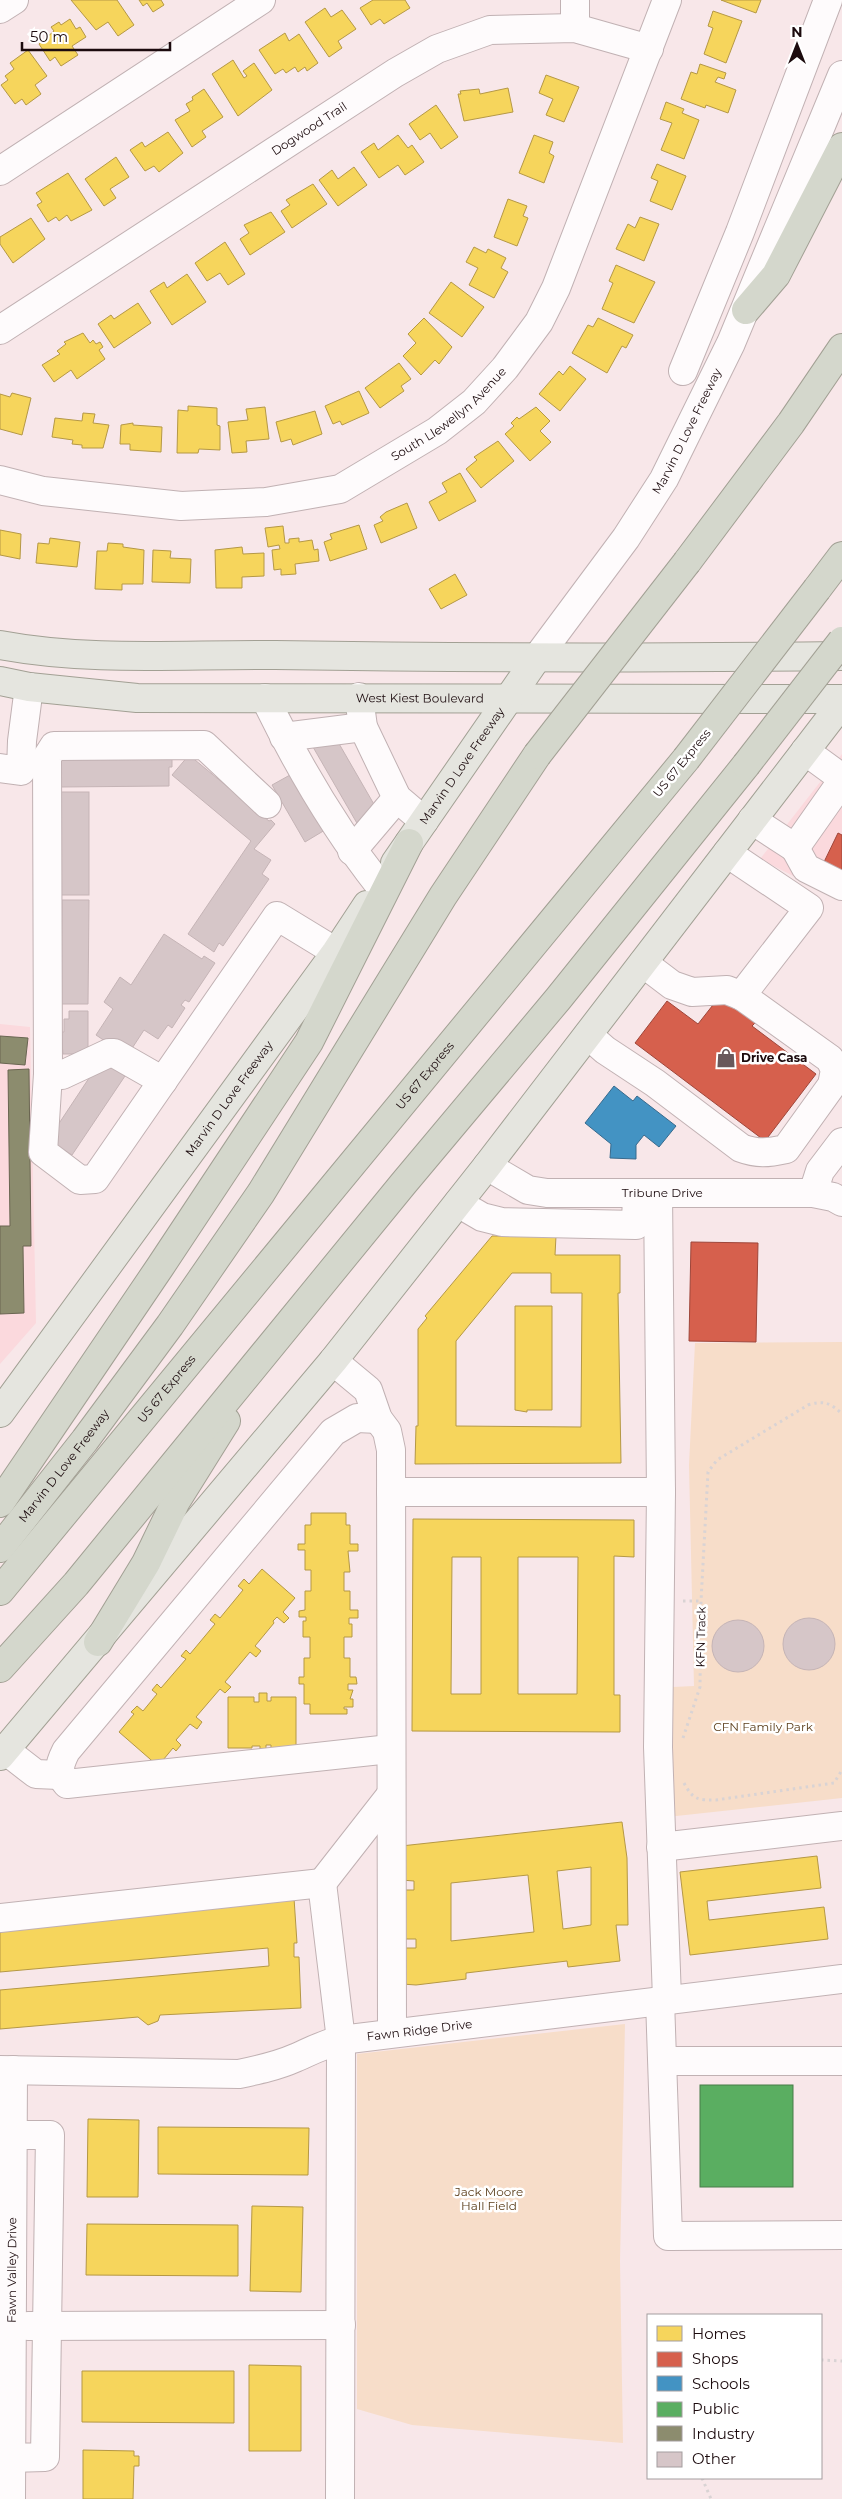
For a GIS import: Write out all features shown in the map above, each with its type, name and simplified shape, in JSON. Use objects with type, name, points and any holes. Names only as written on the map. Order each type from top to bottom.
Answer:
[{"type":"highway","points":[[746,310],[776,275],[842,148]]},
{"type":"highway","name":"Marvin D Love Freeway","points":[[0,1548],[97,1424],[261,1193],[443,896],[537,755],[687,562],[791,423],[842,348]]},
{"type":"highway","name":"US 67 Express","points":[[0,1591],[686,759],[842,556]]},
{"type":"highway","points":[[0,1668],[76,1584],[267,1348],[558,999],[746,765],[842,641]]},
{"type":"highway","points":[[0,1503],[100,1352],[160,1267],[309,1042],[417,832]]},
{"type":"highway","points":[[98,1642],[146,1563],[176,1501],[247,1387],[267,1348]]},
{"type":"main road","points":[[0,645],[87,656],[266,655],[536,658],[842,656]]},
{"type":"main road","points":[[265,698],[266,655]]},
{"type":"main road","name":"Marvin D Love Freeway","points":[[0,1411],[336,952],[536,658]]},
{"type":"main road","name":"West Kiest Boulevard","points":[[0,681],[29,687],[137,698],[359,697],[842,701]]},
{"type":"main road","points":[[2,1753],[98,1642],[333,1361],[487,1166],[842,701]]},
{"type":"street","points":[[0,9],[14,0]]},
{"type":"street","points":[[0,171],[260,0]]},
{"type":"street","points":[[575,0],[575,28]]},
{"type":"street","name":"South Llewellyn Avenue","points":[[0,480],[42,491],[181,506],[266,502],[340,489],[437,431],[474,402],[505,368],[539,322],[556,288],[668,0]]},
{"type":"street","points":[[683,371],[740,232],[828,0]]},
{"type":"street","name":"Dogwood Trail","points":[[0,330],[387,79],[438,49],[490,30],[575,28],[649,49]]},
{"type":"street","name":"Marvin D Love Freeway","points":[[536,658],[626,538],[664,479],[746,310],[842,75]]},
{"type":"street","points":[[0,768],[21,771],[22,741],[29,687]]},
{"type":"street","points":[[359,697],[362,727],[397,798],[417,832]]},
{"type":"street","points":[[265,698],[284,737],[352,850],[380,886]]},
{"type":"street","points":[[284,737],[362,727]]},
{"type":"street","points":[[266,804],[204,745],[54,746],[47,757],[48,1074],[43,1152],[80,1180],[95,1179],[276,916],[336,952]]},
{"type":"street","points":[[794,848],[839,791],[805,751]]},
{"type":"street","points":[[352,850],[397,798]]},
{"type":"street","points":[[752,820],[794,848],[806,868],[842,886]]},
{"type":"street","points":[[727,853],[809,908],[741,996]]},
{"type":"street","points":[[588,1035],[605,1050],[655,1083],[741,1148],[754,1153],[767,1153],[786,1149],[832,1085],[835,1070],[830,1058],[741,996],[727,990],[692,992],[672,985],[643,963]]},
{"type":"street","points":[[48,1074],[62,1075],[109,1053],[114,1053],[163,1081]]},
{"type":"street","points":[[813,1193],[820,1171],[842,1142]]},
{"type":"street","name":"Tribune Drive","points":[[487,1166],[528,1190],[547,1193],[813,1193],[833,1197],[842,1202]]},
{"type":"street","points":[[648,1193],[661,1492],[658,1747],[668,2236],[842,2235]]},
{"type":"street","points":[[458,1203],[482,1217],[502,1222],[648,1227]]},
{"type":"street","points":[[333,1361],[368,1390],[378,1419],[387,1431],[391,1450],[390,1796],[392,2033]]},
{"type":"street","points":[[378,1419],[357,1418],[333,1432],[66,1751],[59,1765],[59,1775],[67,1784],[390,1749]]},
{"type":"street","points":[[391,1492],[661,1492]]},
{"type":"street","points":[[2,1753],[36,1774],[59,1775]]},
{"type":"street","points":[[0,1918],[322,1882],[390,1796]]},
{"type":"street","points":[[661,1846],[842,1826]]},
{"type":"street","points":[[322,1882],[342,2040],[340,2499]]},
{"type":"street","name":"Fawn Ridge Drive","points":[[6,2070],[239,2074],[266,2069],[295,2058],[317,2046],[342,2040],[842,1979]]},
{"type":"street","points":[[663,2061],[842,2061]]},
{"type":"street","name":"Fawn Valley Drive","points":[[6,2070],[13,2135],[6,2328],[11,2499]]},
{"type":"street","points":[[10,2458],[45,2457],[50,2135],[13,2135]]},
{"type":"street","points":[[6,2328],[46,2325],[341,2325]]},
{"type":"path","name":"KFN Track","points":[[682,1746],[700,1687],[701,1600],[708,1472],[717,1460],[808,1405],[820,1401],[834,1406],[842,1414]]},
{"type":"path","points":[[682,1780],[690,1795],[702,1800],[716,1800],[834,1783],[842,1770]]},
{"type":"path","points":[[822,2360],[842,2360]]},
{"type":"path","points":[[702,2479],[711,2499]]},
{"type":"shaded area","points":[[842,754],[842,901],[760,859]]},
{"type":"shaded area","points":[[0,1024],[30,1027],[36,1323],[0,1364]]},
{"type":"green space","name":"CFN Family Park","points":[[842,1342],[842,1798],[667,1817],[666,1729],[673,1728],[673,1687],[694,1686],[689,1465],[695,1343]]},
{"type":"green space","name":"Jack Moore Hall Field","points":[[625,2024],[620,2261],[623,2443],[412,2425],[357,2409],[357,2054]]},
{"type":"building: Homes","points":[[71,0],[117,0],[134,25],[118,36],[108,22],[96,30]]},
{"type":"building: Homes","points":[[139,0],[161,0],[164,5],[153,12],[147,3],[143,6]]},
{"type":"building: Homes","points":[[373,0],[405,0],[410,8],[384,24],[380,19],[371,25],[360,8]]},
{"type":"building: Homes","points":[[721,0],[761,0],[756,13]]},
{"type":"building: Homes","points":[[325,8],[331,17],[342,10],[356,29],[338,41],[342,48],[329,57],[305,22]]},
{"type":"building: Homes","points":[[713,11],[742,21],[726,63],[704,54],[713,28],[708,26]]},
{"type":"building: Homes","points":[[70,19],[76,29],[80,27],[86,37],[72,46],[78,55],[61,66],[55,57],[50,61],[39,44],[54,31],[51,27],[59,22],[61,25]]},
{"type":"building: Homes","points":[[285,33],[289,41],[299,34],[318,63],[307,71],[305,67],[298,72],[295,67],[286,73],[283,69],[275,74],[259,50]]},
{"type":"building: Homes","points":[[28,50],[47,76],[35,85],[41,94],[26,105],[22,99],[15,104],[1,85],[8,80],[5,76],[14,69],[10,63]]},
{"type":"building: Homes","points":[[233,60],[244,78],[247,76],[243,71],[254,63],[272,90],[238,116],[212,74]]},
{"type":"building: Homes","points":[[700,64],[726,73],[724,79],[718,77],[715,82],[736,90],[728,113],[706,105],[705,108],[681,99],[691,72],[697,74]]},
{"type":"building: Homes","points":[[546,75],[579,87],[564,122],[546,115],[553,99],[539,93]]},
{"type":"building: Homes","points":[[508,88],[513,112],[464,121],[458,94],[461,94],[460,91],[479,89],[480,94]]},
{"type":"building: Homes","points":[[204,89],[223,117],[202,131],[206,137],[192,147],[175,120],[190,111],[186,104],[193,100],[192,97]]},
{"type":"building: Homes","points":[[666,102],[684,109],[682,113],[699,120],[684,159],[661,150],[672,123],[660,119]]},
{"type":"building: Homes","points":[[436,105],[458,137],[441,149],[430,133],[420,140],[409,124]]},
{"type":"building: Homes","points":[[168,132],[183,153],[159,172],[154,166],[145,171],[130,150],[142,142],[145,147]]},
{"type":"building: Homes","points":[[398,135],[408,148],[412,145],[424,162],[405,175],[398,165],[379,178],[361,152],[374,143],[378,150]]},
{"type":"building: Homes","points":[[534,135],[553,142],[549,153],[554,156],[544,183],[519,173]]},
{"type":"building: Homes","points":[[116,157],[129,177],[110,189],[116,198],[104,206],[85,179]]},
{"type":"building: Homes","points":[[657,164],[686,176],[672,210],[650,201],[658,181],[651,178]]},
{"type":"building: Homes","points":[[354,167],[367,185],[338,206],[319,180],[332,170],[338,179]]},
{"type":"building: Homes","points":[[68,173],[92,210],[71,221],[67,215],[59,221],[56,217],[48,222],[37,205],[42,202],[36,193]]},
{"type":"building: Homes","points":[[313,184],[327,204],[292,228],[281,211],[290,205],[286,200]]},
{"type":"building: Homes","points":[[508,199],[527,206],[523,216],[528,218],[517,246],[494,237]]},
{"type":"building: Homes","points":[[271,212],[285,232],[250,255],[240,239],[249,233],[244,225]]},
{"type":"building: Homes","points":[[640,217],[659,224],[644,261],[616,249],[628,224],[635,228]]},
{"type":"building: Homes","points":[[31,218],[45,239],[13,263],[0,244],[0,237]]},
{"type":"building: Homes","points":[[225,242],[245,274],[228,285],[220,273],[207,281],[195,263]]},
{"type":"building: Homes","points":[[474,247],[486,253],[488,249],[506,258],[501,268],[508,272],[494,298],[469,285],[478,268],[466,262]]},
{"type":"building: Homes","points":[[616,265],[655,282],[634,323],[602,309],[613,283],[609,281]]},
{"type":"building: Homes","points":[[187,274],[206,302],[172,325],[150,291],[164,282],[167,288]]},
{"type":"building: Homes","points":[[451,282],[484,307],[462,337],[429,313]]},
{"type":"building: Homes","points":[[138,303],[151,323],[114,348],[98,324],[111,315],[114,319]]},
{"type":"building: Homes","points":[[424,318],[452,347],[439,364],[435,360],[421,375],[403,356],[416,343],[408,334]]},
{"type":"building: Homes","points":[[598,318],[633,335],[626,348],[622,346],[607,373],[572,353],[588,325],[593,327]]},
{"type":"building: Homes","points":[[83,333],[90,343],[93,340],[96,344],[100,342],[103,347],[99,350],[105,359],[77,379],[71,370],[54,382],[42,365],[60,354],[57,351],[66,344],[64,342]]},
{"type":"building: Homes","points":[[399,363],[411,379],[401,386],[404,391],[380,408],[365,388]]},
{"type":"building: Homes","points":[[570,366],[586,379],[560,411],[539,394],[559,371],[563,375]]},
{"type":"building: Homes","points":[[359,391],[369,413],[342,425],[340,421],[333,424],[325,406]]},
{"type":"building: Homes","points":[[12,393],[31,398],[22,435],[0,429],[0,394],[10,397]]},
{"type":"building: Homes","points":[[188,406],[217,408],[217,425],[220,426],[220,450],[199,449],[198,453],[177,453],[178,410],[188,411]]},
{"type":"building: Homes","points":[[265,407],[269,439],[246,441],[247,452],[232,453],[228,422],[248,420],[246,409]]},
{"type":"building: Homes","points":[[536,407],[550,421],[540,431],[551,442],[530,461],[505,434],[514,426],[511,423],[517,417],[519,419]]},
{"type":"building: Homes","points":[[315,411],[322,434],[293,445],[291,439],[281,442],[276,422]]},
{"type":"building: Homes","points":[[83,413],[95,414],[93,423],[109,425],[103,448],[82,448],[82,445],[72,444],[73,440],[52,437],[55,418],[82,421]]},
{"type":"building: Homes","points":[[133,423],[133,425],[162,427],[161,452],[130,450],[130,444],[120,444],[121,425]]},
{"type":"building: Homes","points":[[498,441],[514,461],[481,488],[466,469],[477,460],[474,457]]},
{"type":"building: Homes","points":[[460,473],[476,501],[439,521],[429,502],[447,492],[442,483]]},
{"type":"building: Homes","points":[[407,503],[417,528],[381,543],[374,525],[383,521],[380,517],[386,512]]},
{"type":"building: Homes","points":[[359,525],[367,549],[330,561],[324,542],[332,539],[330,534]]},
{"type":"building: Homes","points":[[283,526],[285,543],[289,543],[289,539],[299,538],[299,542],[312,540],[314,550],[318,549],[319,561],[295,564],[296,574],[281,575],[281,569],[274,570],[272,550],[280,549],[279,545],[268,547],[265,528]]},
{"type":"building: Homes","points":[[0,530],[21,534],[20,559],[0,555]]},
{"type":"building: Homes","points":[[50,538],[80,542],[77,567],[36,563],[38,543],[49,544]]},
{"type":"building: Homes","points":[[108,543],[123,544],[123,547],[144,550],[143,584],[122,584],[122,590],[95,589],[97,551],[107,551]]},
{"type":"building: Homes","points":[[242,547],[243,554],[264,553],[264,576],[242,577],[242,588],[216,588],[215,550]]},
{"type":"building: Homes","points":[[153,550],[171,551],[170,558],[191,559],[190,583],[152,582]]},
{"type":"building: Homes","points":[[455,574],[467,595],[441,609],[429,589]]},
{"type":"building: Homes","points":[[492,1236],[556,1236],[555,1255],[620,1255],[620,1293],[618,1293],[621,1463],[415,1464],[416,1426],[418,1426],[418,1329],[427,1318],[425,1316]],"holes":[[[512,1273],[551,1273],[551,1293],[582,1293],[581,1427],[456,1426],[456,1341]]]},
{"type":"building: Homes","points":[[515,1306],[552,1306],[552,1410],[527,1410],[527,1412],[515,1410]]},
{"type":"building: Homes","points":[[311,1513],[346,1513],[346,1525],[350,1525],[350,1544],[358,1544],[358,1551],[348,1551],[350,1572],[344,1572],[344,1591],[350,1591],[350,1610],[358,1610],[358,1618],[349,1618],[349,1624],[352,1624],[352,1637],[344,1637],[344,1658],[350,1658],[350,1677],[356,1677],[357,1684],[348,1684],[348,1690],[353,1690],[350,1699],[353,1699],[353,1707],[344,1707],[344,1709],[347,1709],[347,1714],[310,1714],[310,1704],[304,1704],[304,1684],[299,1684],[299,1677],[304,1677],[304,1658],[310,1658],[310,1637],[303,1637],[303,1621],[306,1621],[306,1617],[299,1617],[299,1611],[305,1610],[305,1591],[311,1591],[311,1570],[305,1570],[305,1550],[298,1550],[298,1544],[305,1544],[305,1525],[311,1525]]},
{"type":"building: Homes","points":[[413,1519],[634,1520],[634,1557],[614,1556],[614,1695],[620,1695],[620,1732],[412,1731]],"holes":[[[452,1557],[481,1557],[481,1694],[451,1694]],[[518,1557],[578,1557],[577,1694],[518,1694]]]},
{"type":"building: Homes","points":[[262,1569],[295,1598],[283,1612],[289,1618],[284,1623],[277,1617],[273,1621],[274,1623],[255,1646],[261,1651],[256,1657],[250,1652],[225,1682],[231,1687],[225,1693],[220,1689],[196,1717],[202,1722],[197,1729],[190,1724],[176,1740],[181,1745],[176,1751],[173,1748],[158,1766],[119,1732],[134,1714],[131,1712],[137,1706],[143,1711],[157,1694],[152,1690],[157,1684],[161,1688],[186,1659],[181,1656],[186,1650],[190,1654],[215,1624],[210,1620],[215,1614],[220,1618],[243,1590],[238,1586],[244,1579],[249,1584]]},
{"type":"building: Homes","points":[[259,1693],[267,1693],[267,1701],[271,1701],[271,1697],[296,1697],[296,1748],[271,1748],[271,1745],[266,1745],[266,1753],[260,1753],[260,1746],[228,1748],[228,1697],[254,1697],[254,1702],[259,1702]]},
{"type":"building: Homes","points":[[622,1822],[627,1858],[628,1925],[616,1925],[620,1961],[568,1967],[567,1961],[466,1973],[466,1979],[416,1985],[402,1984],[401,1948],[416,1948],[416,1939],[402,1939],[401,1890],[414,1890],[414,1881],[401,1880],[401,1846]],"holes":[[[591,1867],[591,1925],[563,1929],[557,1871]],[[528,1875],[534,1932],[451,1941],[451,1883]]]},
{"type":"building: Homes","points":[[817,1856],[821,1888],[707,1901],[709,1920],[824,1907],[828,1939],[690,1955],[680,1872]]},
{"type":"building: Homes","points":[[294,1898],[297,1943],[294,1943],[294,1957],[299,1957],[301,2008],[160,2015],[158,2021],[148,2025],[138,2017],[0,2029],[0,1990],[269,1966],[268,1948],[0,1972],[0,1924]]},
{"type":"building: Homes","points":[[88,2119],[139,2120],[138,2197],[87,2197]]},
{"type":"building: Homes","points":[[158,2127],[309,2128],[308,2175],[158,2174]]},
{"type":"building: Homes","points":[[252,2206],[303,2207],[301,2292],[250,2291]]},
{"type":"building: Homes","points":[[87,2224],[238,2225],[238,2276],[86,2275]]},
{"type":"building: Homes","points":[[249,2365],[301,2366],[301,2451],[249,2451]]},
{"type":"building: Homes","points":[[82,2371],[234,2371],[234,2423],[82,2422]]},
{"type":"building: Homes","points":[[83,2450],[134,2451],[134,2456],[139,2456],[139,2466],[134,2466],[133,2499],[83,2499]]},
{"type":"building: Shops","points":[[838,833],[842,835],[842,872],[824,862]]},
{"type":"building: Shops","name":"Drive Casa","points":[[720,996],[755,1023],[752,1026],[816,1074],[765,1141],[635,1043],[667,1001],[698,1024]]},
{"type":"building: Shops","points":[[691,1242],[758,1243],[756,1342],[689,1341]]},
{"type":"building: Schools","points":[[614,1086],[633,1101],[637,1096],[676,1126],[659,1147],[644,1135],[636,1145],[636,1159],[610,1158],[611,1144],[585,1123]]},
{"type":"building: Public","points":[[700,2085],[793,2085],[793,2187],[700,2187]]},
{"type":"building: Industry","points":[[0,1036],[28,1038],[25,1065],[0,1063]]},
{"type":"building: Industry","points":[[29,1069],[31,1246],[23,1246],[24,1313],[0,1314],[0,1226],[10,1226],[8,1070]]},
{"type":"building: Other","points":[[334,735],[379,813],[358,825],[313,747]]},
{"type":"building: Other","points":[[189,755],[275,824],[254,849],[271,860],[262,874],[269,879],[223,946],[219,943],[214,952],[188,934],[251,841],[172,775]]},
{"type":"building: Other","points":[[61,758],[172,758],[172,767],[169,767],[169,786],[61,787]]},
{"type":"building: Other","points":[[290,775],[330,827],[305,842],[272,785]]},
{"type":"building: Other","points":[[61,792],[89,792],[89,895],[61,895]]},
{"type":"building: Other","points":[[62,900],[89,900],[88,1004],[61,1004]]},
{"type":"building: Other","points":[[164,934],[202,959],[204,956],[215,963],[189,1002],[185,1000],[181,1005],[185,1008],[172,1028],[168,1025],[158,1039],[144,1030],[127,1056],[96,1035],[113,1009],[104,1002],[120,977],[131,985]]},
{"type":"building: Other","points":[[69,1011],[88,1011],[88,1054],[63,1054],[61,1032],[64,1032],[64,1019],[69,1019]]},
{"type":"building: Other","points":[[101,1060],[125,1076],[72,1155],[48,1140]]},
{"type":"building: Other","points":[[809,1618],[819,1620],[827,1626],[833,1634],[835,1644],[833,1654],[827,1662],[819,1668],[809,1670],[799,1668],[791,1662],[785,1654],[783,1644],[785,1634],[791,1626],[799,1620]]},
{"type":"building: Other","points":[[733,1620],[743,1620],[757,1627],[764,1641],[764,1651],[757,1665],[743,1672],[733,1672],[723,1668],[716,1661],[712,1651],[712,1641],[716,1631],[723,1624]]},
{"type":"place","name":"Drive Casa","points":[[726,1058]]}]
